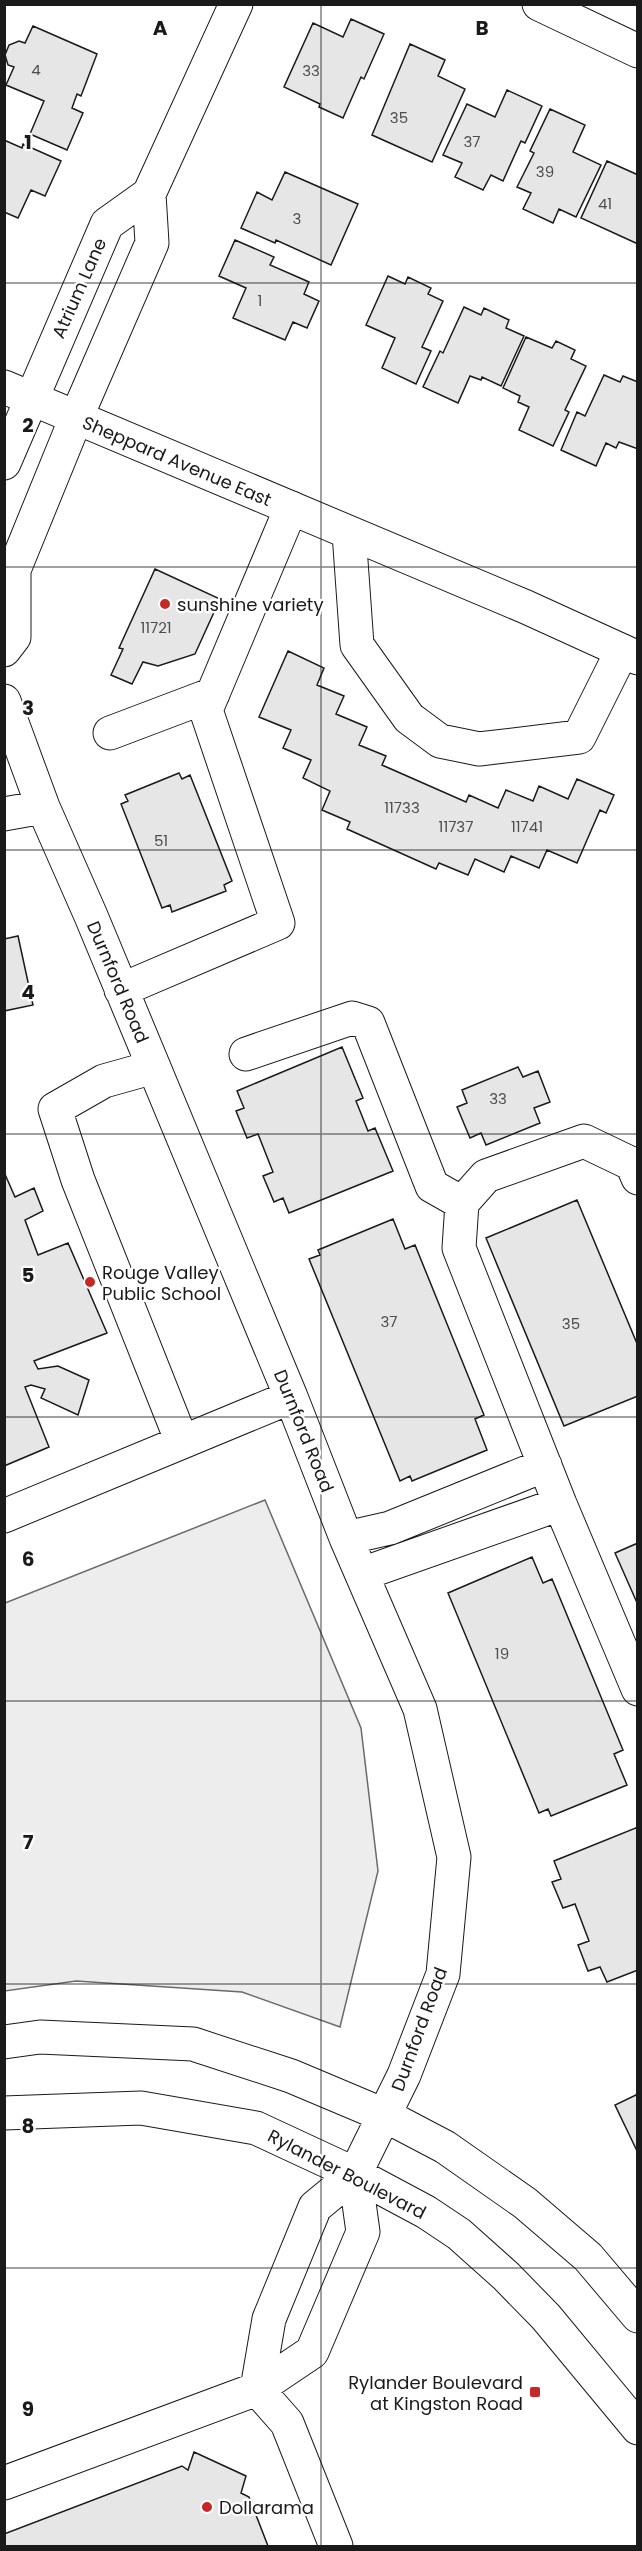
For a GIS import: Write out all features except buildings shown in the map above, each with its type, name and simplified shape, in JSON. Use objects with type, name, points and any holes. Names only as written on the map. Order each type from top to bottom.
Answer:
[{"type":"street","name":"Atrium Lane","points":[[76,418],[152,243],[149,194],[236,4]]},
{"type":"street","points":[[540,4],[638,51]]},
{"type":"street","name":"Atrium Lane","points":[[18,394],[107,224],[149,194]]},
{"type":"street","points":[[4,463],[18,394]]},
{"type":"street","name":"Sheppard Avenue East","points":[[18,394],[526,607],[630,654],[579,737],[479,749],[440,741],[409,718],[357,645],[349,533]]},
{"type":"street","points":[[4,650],[14,637],[14,570],[76,418]]},
{"type":"street","points":[[121,990],[278,923],[206,710],[291,508]]},
{"type":"street","points":[[110,733],[213,694]]},
{"type":"street","name":"Durnford Road","points":[[4,701],[43,807],[291,1397],[346,1538],[420,1709],[454,1857],[443,1974],[386,2116],[355,2174]]},
{"type":"street","points":[[4,814],[43,807]]},
{"type":"street","points":[[246,1054],[352,1017],[368,1023],[432,1186],[462,1203]]},
{"type":"street","points":[[154,1067],[104,1081],[55,1109],[78,1179],[183,1442]]},
{"type":"street","points":[[638,1178],[632,1164],[584,1141],[486,1176],[462,1203],[459,1248],[560,1504],[638,1689]]},
{"type":"street","points":[[4,1516],[291,1397]]},
{"type":"street","points":[[346,1538],[390,1528],[545,1465]]},
{"type":"street","points":[[362,1574],[560,1504]]},
{"type":"street","points":[[4,2042],[40,2037],[193,2044],[291,2076],[386,2116],[446,2147],[525,2203],[588,2257],[636,2312]]},
{"type":"street","name":"Rylander Boulevard","points":[[4,2113],[141,2108],[256,2128],[355,2174],[426,2212],[459,2234],[506,2276],[546,2317],[638,2428]]},
{"type":"street","points":[[257,2389],[269,2319],[315,2207],[355,2174]]},
{"type":"street","points":[[4,2483],[257,2389],[312,2352],[363,2232],[355,2174]]},
{"type":"street","points":[[257,2389],[287,2423],[336,2547]]},
{"type":"shaded area","points":[[265,1500],[361,1728],[378,1871],[340,2027],[242,1992],[76,1981],[5,1991],[5,1603]]},
{"type":"place","name":"sunshine variety","points":[[165,604]]},
{"type":"place","name":"Rouge Valley Public School","points":[[90,1282]]},
{"type":"place","name":"Rylander Boulevard at Kingston Road","points":[[535,2392]]},
{"type":"place","name":"Dollarama","points":[[207,2507]]}]
